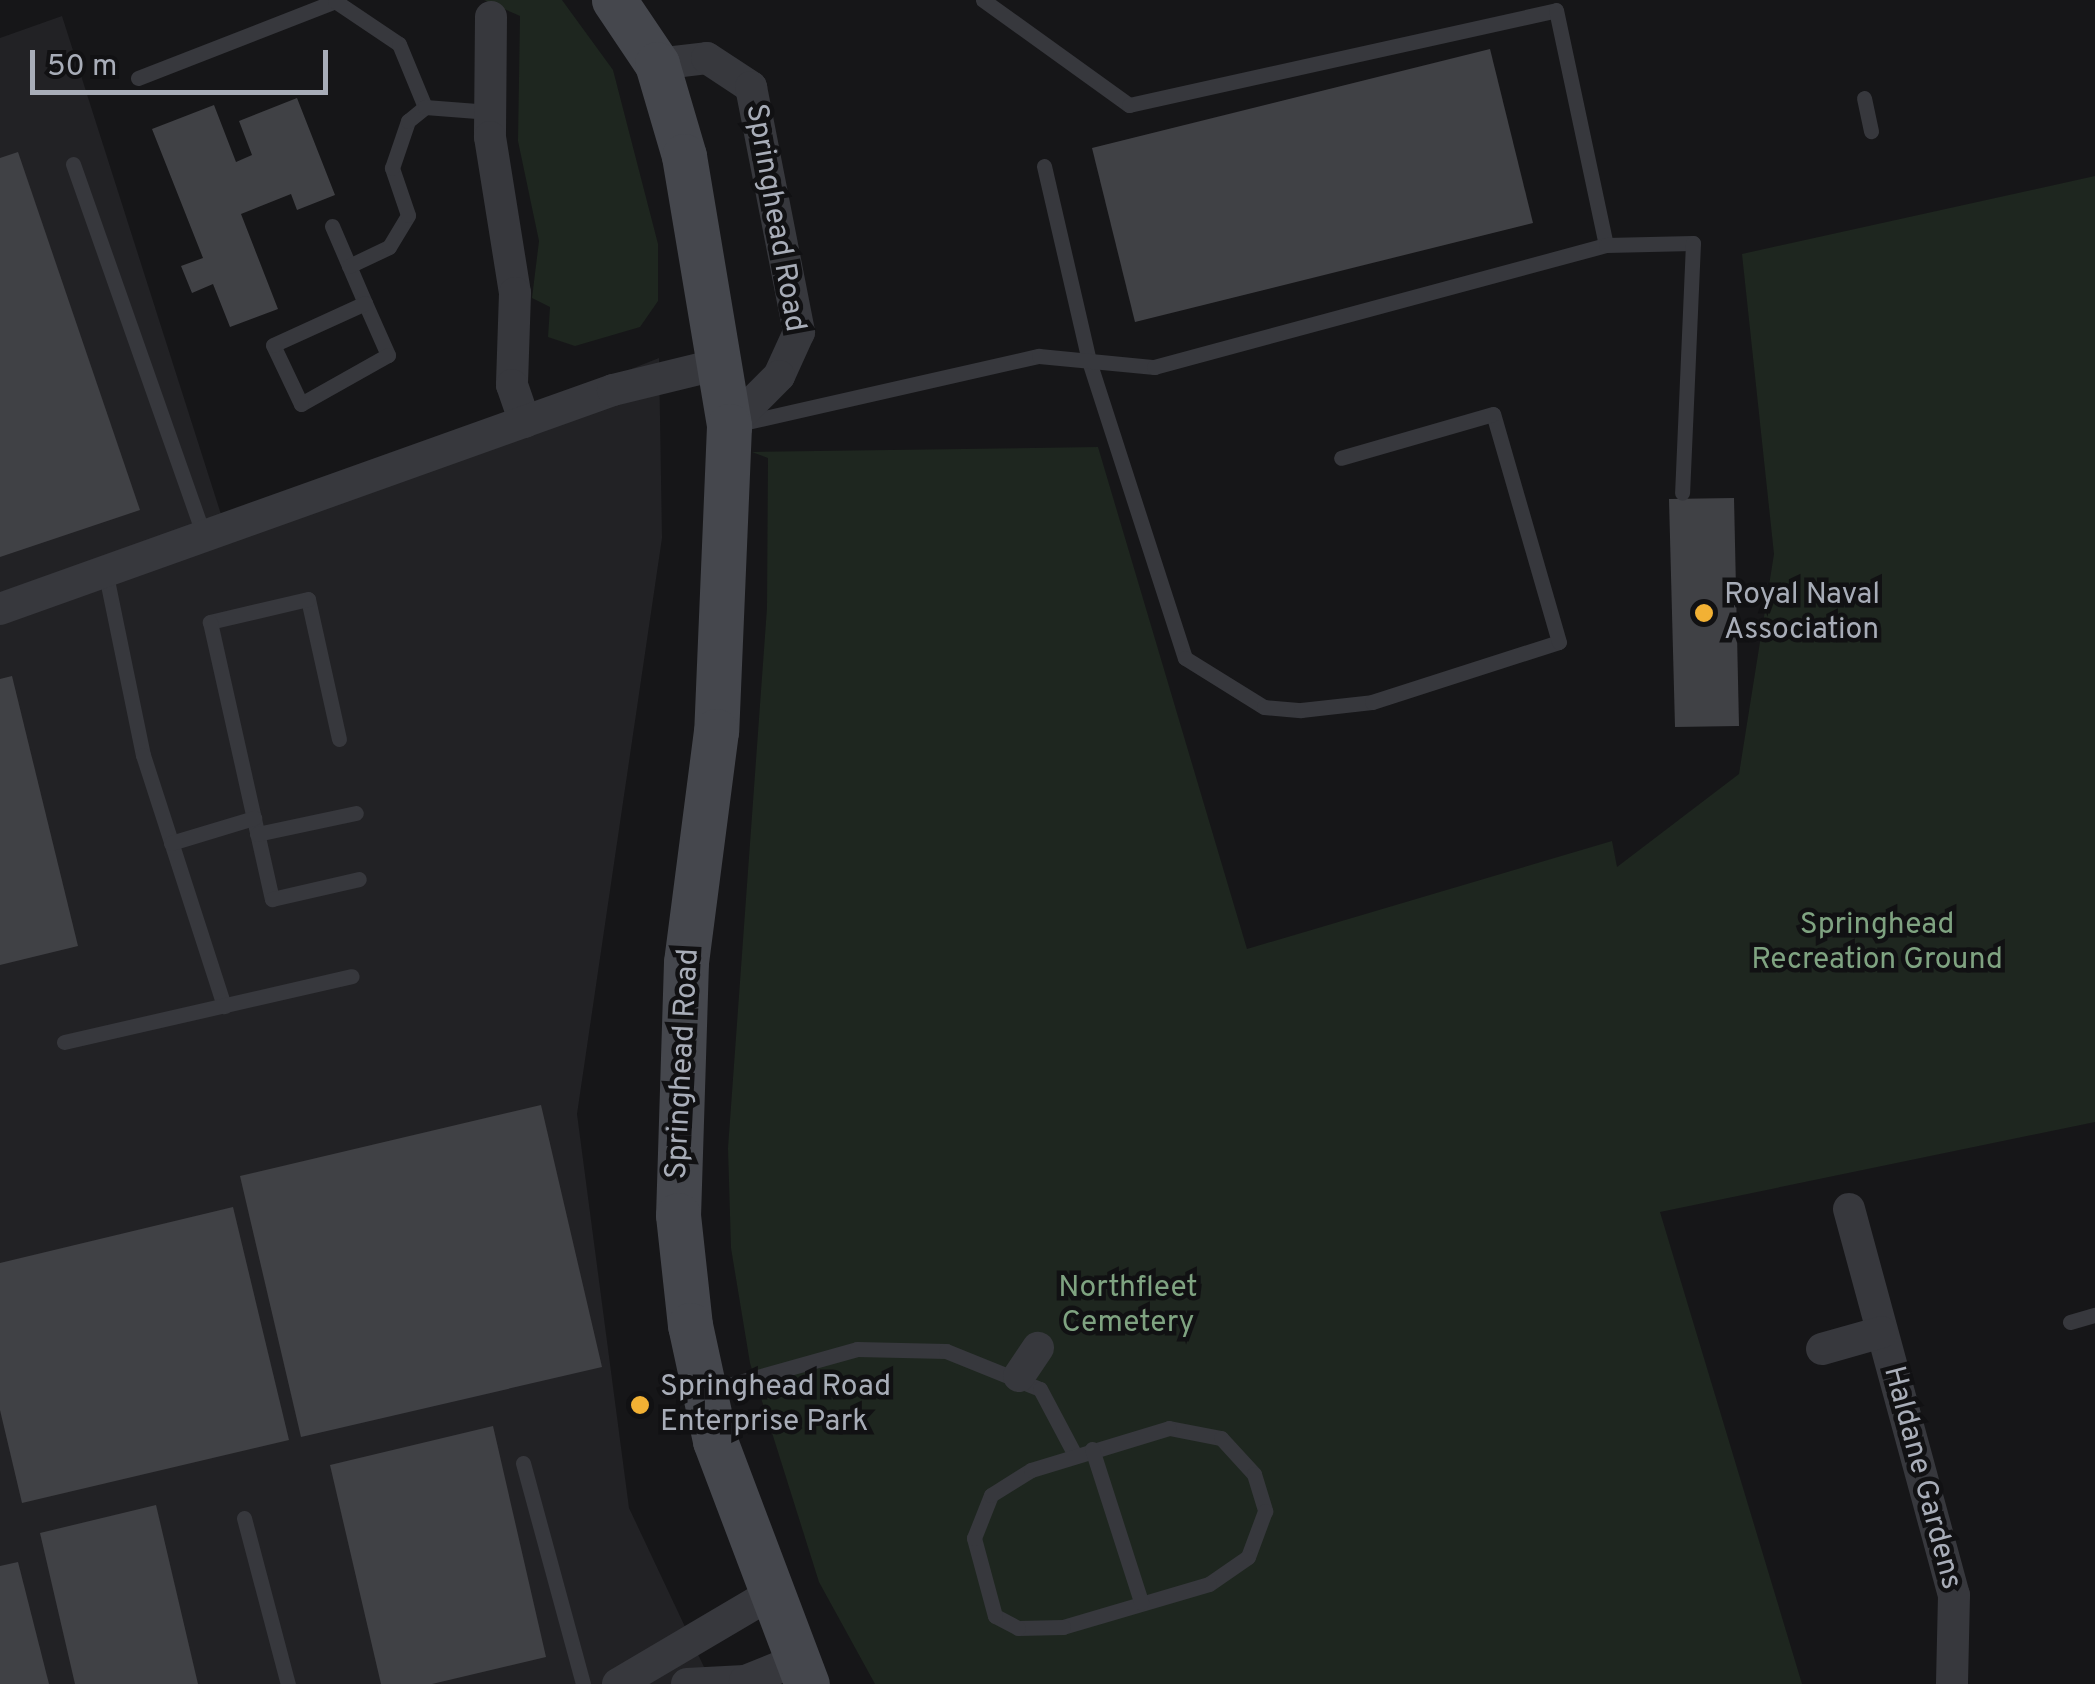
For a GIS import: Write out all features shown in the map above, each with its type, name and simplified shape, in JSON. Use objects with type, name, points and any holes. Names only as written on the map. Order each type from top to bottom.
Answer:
[{"type":"main road","name":"Springhead Road","points":[[637,24],[702,229],[724,363],[729,426],[716,730],[686,962],[678,1214],[703,1392],[801,1673]]},
{"type":"street","points":[[491,17],[490,112],[515,292],[512,386],[525,422]]},
{"type":"street","name":"Springhead Road","points":[[637,24],[731,68],[751,87],[800,332],[779,376],[729,426]]},
{"type":"street","points":[[0,609],[205,541],[669,371],[724,363]]},
{"type":"street","name":"Haldane Gardens","points":[[1849,1209],[1954,1596],[1952,1684]]},
{"type":"street","name":"Haldane Gardens","points":[[1822,1348],[1882,1332]]},
{"type":"street","points":[[1019,1376],[1038,1348]]},
{"type":"street","points":[[618,1684],[771,1594]]},
{"type":"street","points":[[687,1684],[801,1673]]},
{"type":"lane","points":[[984,0],[1129,105],[1556,10],[1606,244]]},
{"type":"lane","points":[[138,78],[335,1],[399,44],[425,108]]},
{"type":"lane","points":[[1864,98],[1871,131]]},
{"type":"lane","points":[[425,108],[490,112]]},
{"type":"lane","points":[[350,266],[389,247],[408,215],[394,143],[425,108]]},
{"type":"lane","points":[[73,164],[205,541]]},
{"type":"lane","points":[[1044,166],[1090,361],[1185,658],[1216,683],[1264,707],[1354,704],[1558,642],[1494,414],[1341,458]]},
{"type":"lane","points":[[332,226],[388,355],[300,404],[273,345],[365,303]]},
{"type":"lane","points":[[729,426],[1039,356],[1154,367],[1606,244],[1694,244],[1682,493]]},
{"type":"lane","points":[[106,575],[142,755],[224,1006]]},
{"type":"lane","points":[[339,739],[308,599],[210,622],[272,899],[359,878]]},
{"type":"lane","points":[[171,842],[255,826],[356,814]]},
{"type":"lane","points":[[64,1042],[352,976]]},
{"type":"lane","points":[[2070,1322],[2095,1315]]},
{"type":"lane","points":[[703,1392],[887,1346],[946,1352],[1019,1376],[1054,1403],[1074,1454]]},
{"type":"lane","points":[[1197,1430],[1234,1447],[1260,1486],[1264,1520],[1242,1562],[1210,1584],[1042,1630],[1007,1624],[988,1604],[974,1538],[980,1508],[1008,1480],[1074,1454],[1197,1430]]},
{"type":"lane","points":[[1092,1449],[1141,1602]]},
{"type":"lane","points":[[523,1463],[583,1684]]},
{"type":"lane","points":[[244,1518],[288,1684]]},
{"type":"shaded area","points":[[62,16],[226,530],[659,358],[662,538],[577,1114],[629,1508],[712,1684],[0,1684],[0,38]]},
{"type":"green space","points":[[484,0],[562,0],[613,70],[658,244],[658,301],[640,327],[575,346],[548,337],[550,307],[532,298],[539,241],[518,141],[520,16]]},
{"type":"green space","name":"Northfleet Cemetery","points":[[2095,176],[2095,1122],[1660,1212],[1802,1684],[875,1684],[819,1582],[750,1363],[731,1248],[728,1148],[767,608],[768,458],[752,452],[1098,447],[1247,949],[1612,841],[1617,867],[1739,774],[1774,554],[1742,254]]},
{"type":"building","points":[[1490,49],[1533,223],[1135,322],[1092,148]]},
{"type":"building","points":[[297,98],[335,195],[297,210],[291,194],[241,214],[278,309],[230,327],[213,284],[192,293],[181,266],[203,258],[152,129],[214,105],[236,162],[252,155],[239,121]]},
{"type":"building","points":[[18,152],[140,510],[0,557],[0,158]]},
{"type":"building","name":"Royal Naval Association","points":[[1734,498],[1739,726],[1675,727],[1669,499]]},
{"type":"building","points":[[12,676],[78,946],[0,965],[0,679]]},
{"type":"building","points":[[541,1105],[602,1367],[301,1437],[240,1176]]},
{"type":"building","points":[[233,1207],[289,1440],[22,1503],[0,1410],[0,1263]]},
{"type":"building","points":[[493,1426],[546,1657],[432,1684],[381,1684],[330,1465]]},
{"type":"building","points":[[156,1505],[198,1684],[75,1684],[40,1533]]},
{"type":"building","points":[[18,1562],[49,1684],[0,1684],[0,1566]]},
{"type":"place","name":"Royal Naval Association","points":[[1704,613]]},
{"type":"place","name":"Springhead Road Enterprise Park","points":[[640,1405]]},
{"type":"park label","name":"Springhead Recreation Ground","points":[[1877,943]]}]
